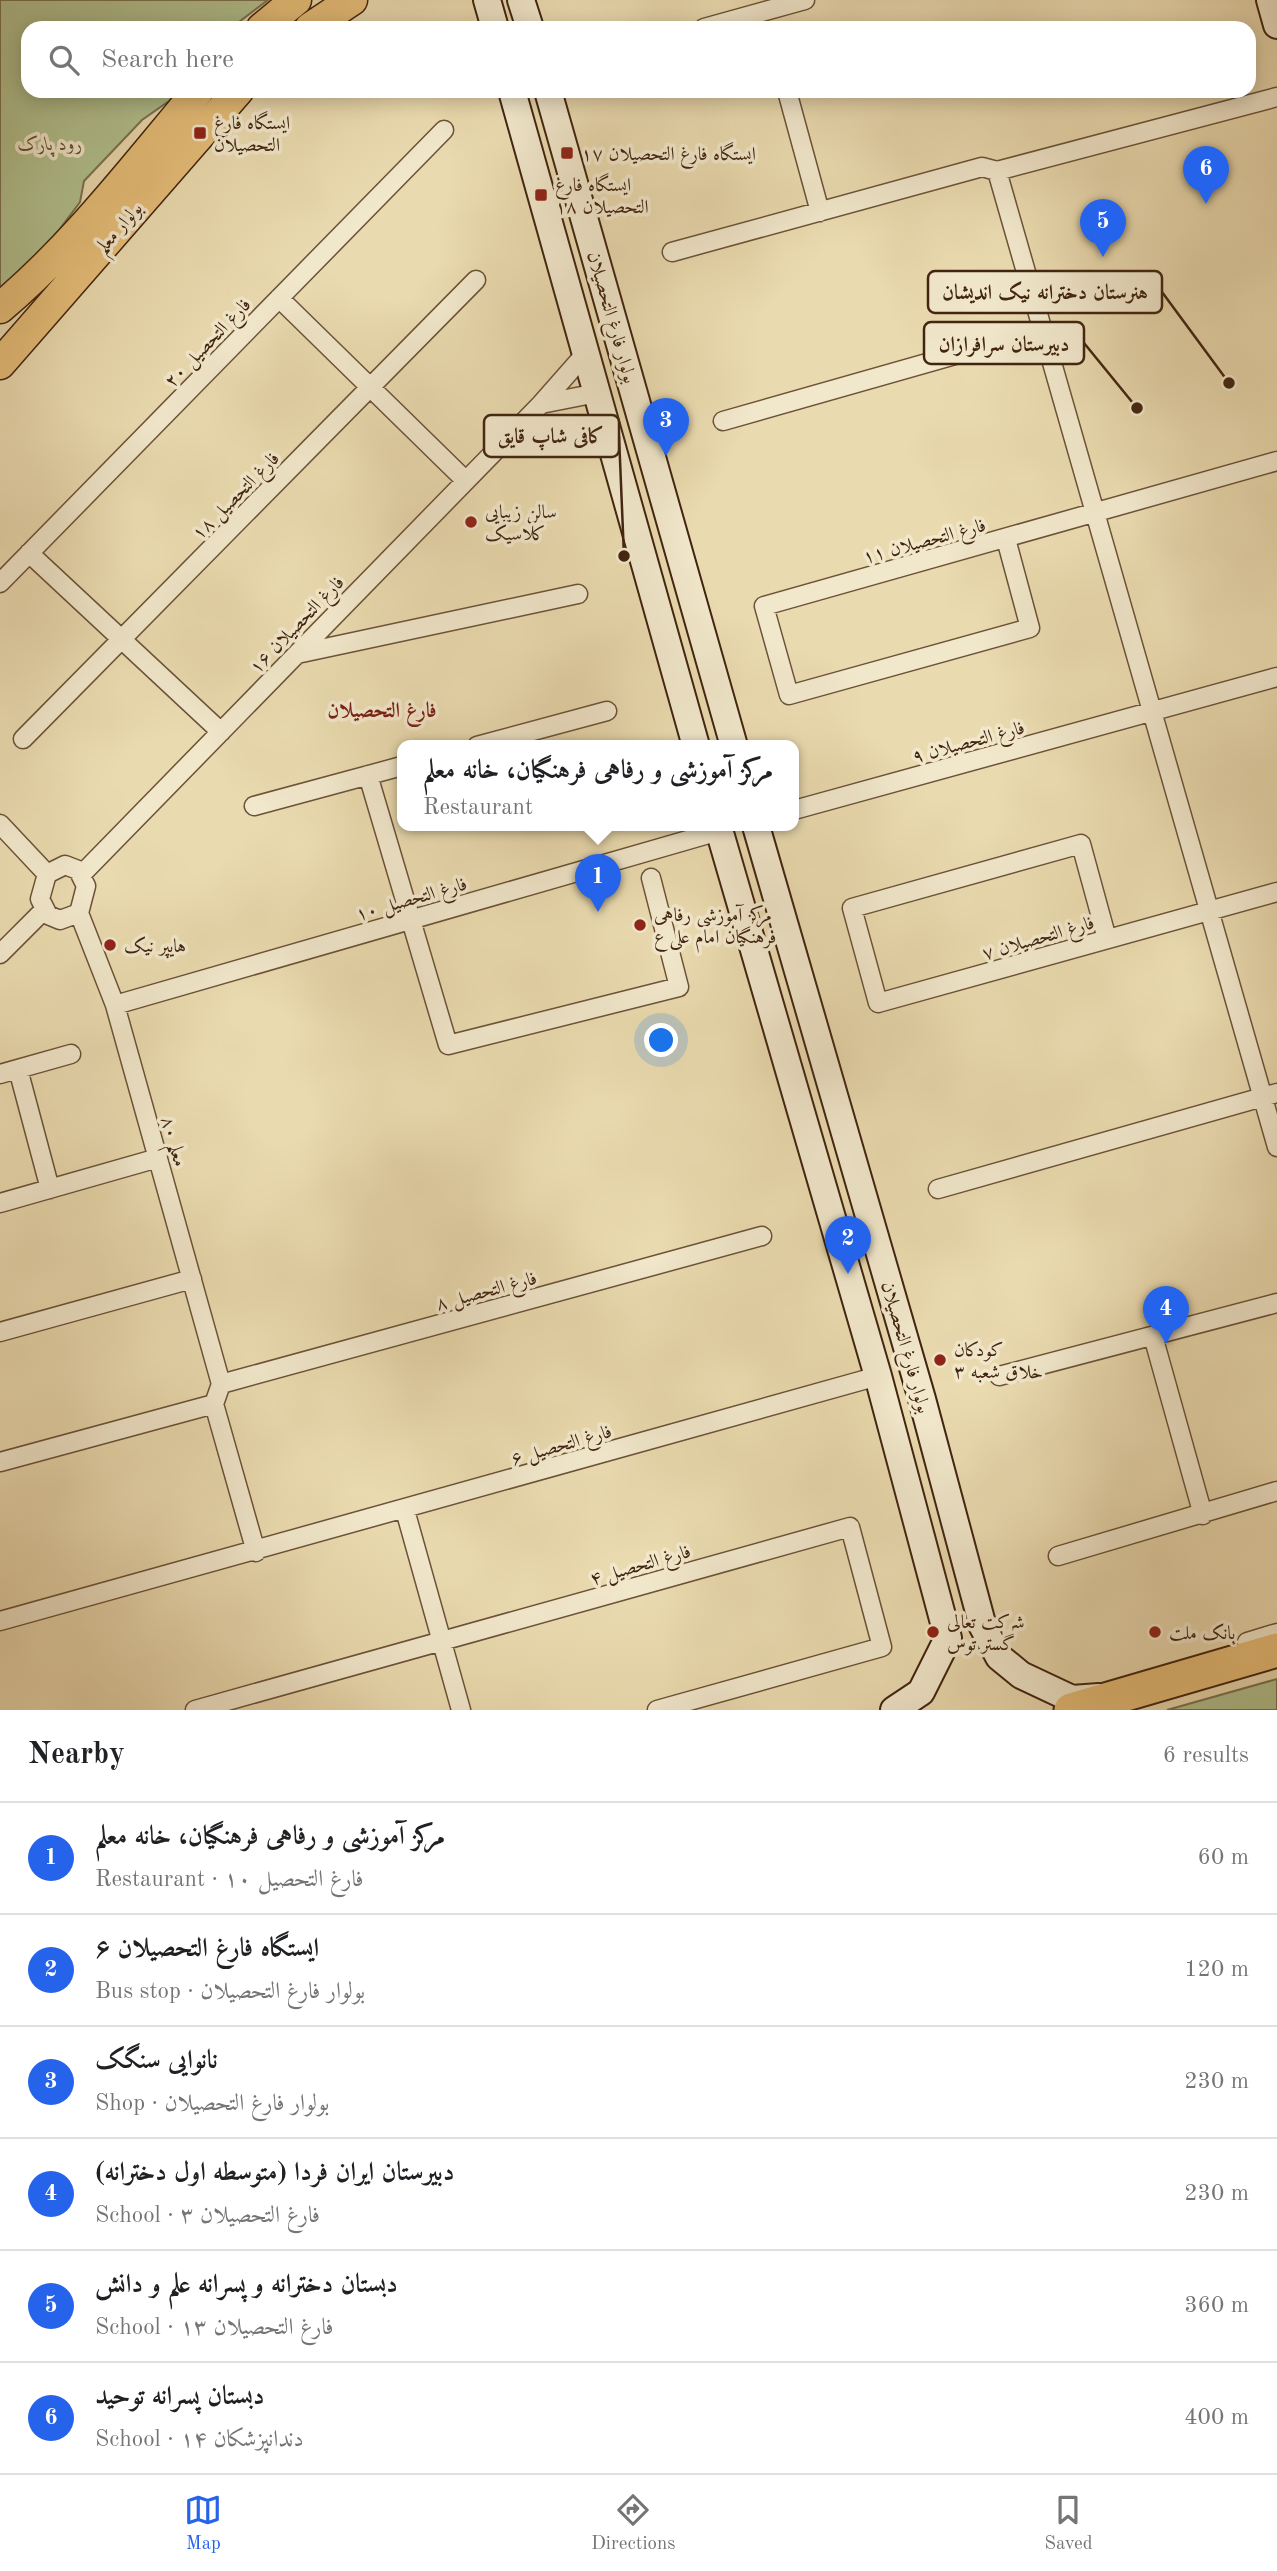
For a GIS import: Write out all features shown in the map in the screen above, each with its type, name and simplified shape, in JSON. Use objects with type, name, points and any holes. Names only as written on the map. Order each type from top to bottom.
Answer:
[{"type":"highway","points":[[1071,1710],[1117,1689],[1218,1659],[1277,1650]]},
{"type":"main road","points":[[270,21],[296,0]]},
{"type":"main road","points":[[320,21],[352,0]]},
{"type":"main road","points":[[487,0],[493,21]]},
{"type":"main road","points":[[521,0],[528,21]]},
{"type":"main road","points":[[1270,0],[1277,25]]},
{"type":"main road","name":"بولوار معلم","points":[[0,308],[37,277],[72,239],[192,98]]},
{"type":"main road","name":"بولوار معلم","points":[[0,364],[232,98]]},
{"type":"main road","name":"بولوار فارغ التحصیلان","points":[[514,98],[694,740]]},
{"type":"main road","name":"بولوار فارغ التحصیلان","points":[[550,98],[732,740]]},
{"type":"main road","name":"بولوار فارغ التحصیلان","points":[[725,831],[878,1376],[948,1639]]},
{"type":"main road","name":"بولوار فارغ التحصیلان","points":[[757,831],[922,1399],[983,1627],[999,1657],[1021,1675],[1072,1699],[1117,1689]]},
{"type":"main road","points":[[894,1710],[921,1692],[948,1639],[968,1642],[983,1627]]},
{"type":"street","points":[[767,20],[805,0]]},
{"type":"street","points":[[672,253],[982,167],[998,171],[1277,97]]},
{"type":"street","points":[[789,98],[820,212]]},
{"type":"street","name":"فارغ التحصیل ۲۰","points":[[0,583],[444,130]]},
{"type":"street","points":[[998,171],[1209,911],[1270,1095],[1277,1147]]},
{"type":"street","name":"فارغ التحصیل ۱۸","points":[[23,739],[476,280]]},
{"type":"street","points":[[279,298],[466,481]]},
{"type":"street","points":[[723,421],[1043,330]]},
{"type":"street","name":"فارغ التحصیلان ۱۶","points":[[82,874],[541,404],[586,353]]},
{"type":"street","points":[[541,404],[597,393]]},
{"type":"street","name":"فارغ التحصیلان ۱۱","points":[[1006,539],[1030,628],[789,695],[764,606],[1277,461]]},
{"type":"street","points":[[30,553],[120,641],[221,732]]},
{"type":"street","points":[[297,654],[578,594]]},
{"type":"street","name":"فارغ التحصیلان ۹","points":[[799,809],[1277,677]]},
{"type":"street","points":[[499,740],[607,711]]},
{"type":"street","points":[[254,806],[397,767]]},
{"type":"street","points":[[368,775],[448,1045],[679,986],[651,878]]},
{"type":"street","points":[[0,824],[47,874]]},
{"type":"street","name":"فارغ التحصیل ۱۰","points":[[115,1005],[714,831]]},
{"type":"street","name":"فارغ التحصیلان ۷","points":[[1107,939],[1081,844],[852,908],[878,1003],[1277,892]]},
{"type":"street","points":[[65,865],[82,874],[86,886],[79,913],[60,920],[44,910],[40,899],[47,874],[65,865]]},
{"type":"street","points":[[0,954],[44,910]]},
{"type":"street","name":"معلم ۸۰","points":[[79,913],[115,1005],[221,1384]]},
{"type":"street","points":[[0,1074],[71,1054]]},
{"type":"street","points":[[18,1069],[50,1189]]},
{"type":"street","points":[[938,1189],[1270,1095]]},
{"type":"street","points":[[0,1203],[158,1158]]},
{"type":"street","name":"فارغ التحصیل ۸","points":[[221,1384],[762,1236]]},
{"type":"street","points":[[0,1332],[192,1279]]},
{"type":"street","points":[[999,1376],[1277,1303]]},
{"type":"street","points":[[1153,1336],[1203,1514]]},
{"type":"street","name":"فارغ التحصیل ۶","points":[[0,1621],[256,1552],[878,1376]]},
{"type":"street","points":[[221,1384],[214,1404],[256,1552]]},
{"type":"street","points":[[0,1462],[214,1404]]},
{"type":"street","points":[[1058,1556],[1277,1491]]},
{"type":"street","points":[[405,1510],[461,1710]]},
{"type":"street","name":"فارغ التحصیل ۴","points":[[195,1710],[850,1527],[883,1647],[657,1710]]},
{"type":"street","points":[[1218,1659],[1277,1633]]},
{"type":"green space","name":"رود پارک","points":[[0,0],[268,0],[240,21],[21,21],[21,98],[171,98],[142,120],[84,181],[80,202],[26,274],[0,293]]},
{"type":"green space","points":[[1277,1679],[1277,1710],[1167,1710]]},
{"type":"place","name":"ایستگاه فارغ التحصیلان","points":[[200,133]]},
{"type":"place","name":"ایستگاه فارغ التحصیلان ۱۷","points":[[567,153]]},
{"type":"place","name":"ایستگاه فارغ التحصیلان ۱۸","points":[[541,195]]},
{"type":"place","name":"دبستان پسرانه توحید","points":[[1206,204]]},
{"type":"place","name":"دبستان دخترانه و پسرانه علم و دانش","points":[[1103,257]]},
{"type":"place","name":"هنرستان دخترانه نیک اندیشان","points":[[1229,383]]},
{"type":"place","name":"دبیرستان سرافرازان","points":[[1137,408]]},
{"type":"place","name":"نانوایی سنگک","points":[[666,456]]},
{"type":"place","name":"سالن زیبایی کلاسیک","points":[[471,522]]},
{"type":"place","name":"کافی شاپ قایق","points":[[624,556]]},
{"type":"place","name":"مرکز آموزشی و رفاهی فرهنگیان، خانه معلم","points":[[598,912]]},
{"type":"place","name":"مرکز آموزشی رفاهی فرهنگیان امام علی ع","points":[[640,925]]},
{"type":"place","name":"هایپر نیک","points":[[110,945]]},
{"type":"place","name":"ایستگاه فارغ التحصیلان ۶","points":[[848,1274]]},
{"type":"place","name":"دبیرستان ایران فردا (متوسطه اول دخترانه)","points":[[1166,1344]]},
{"type":"place","name":"کودکان خلاق شعبه ۳","points":[[940,1360]]},
{"type":"place","name":"شرکت تعالی گستر توس","points":[[933,1632]]},
{"type":"place","name":"بانک ملت","points":[[1155,1632]]},
{"type":"district","name":"فارغ التحصیلان","points":[[382,710]]}]
